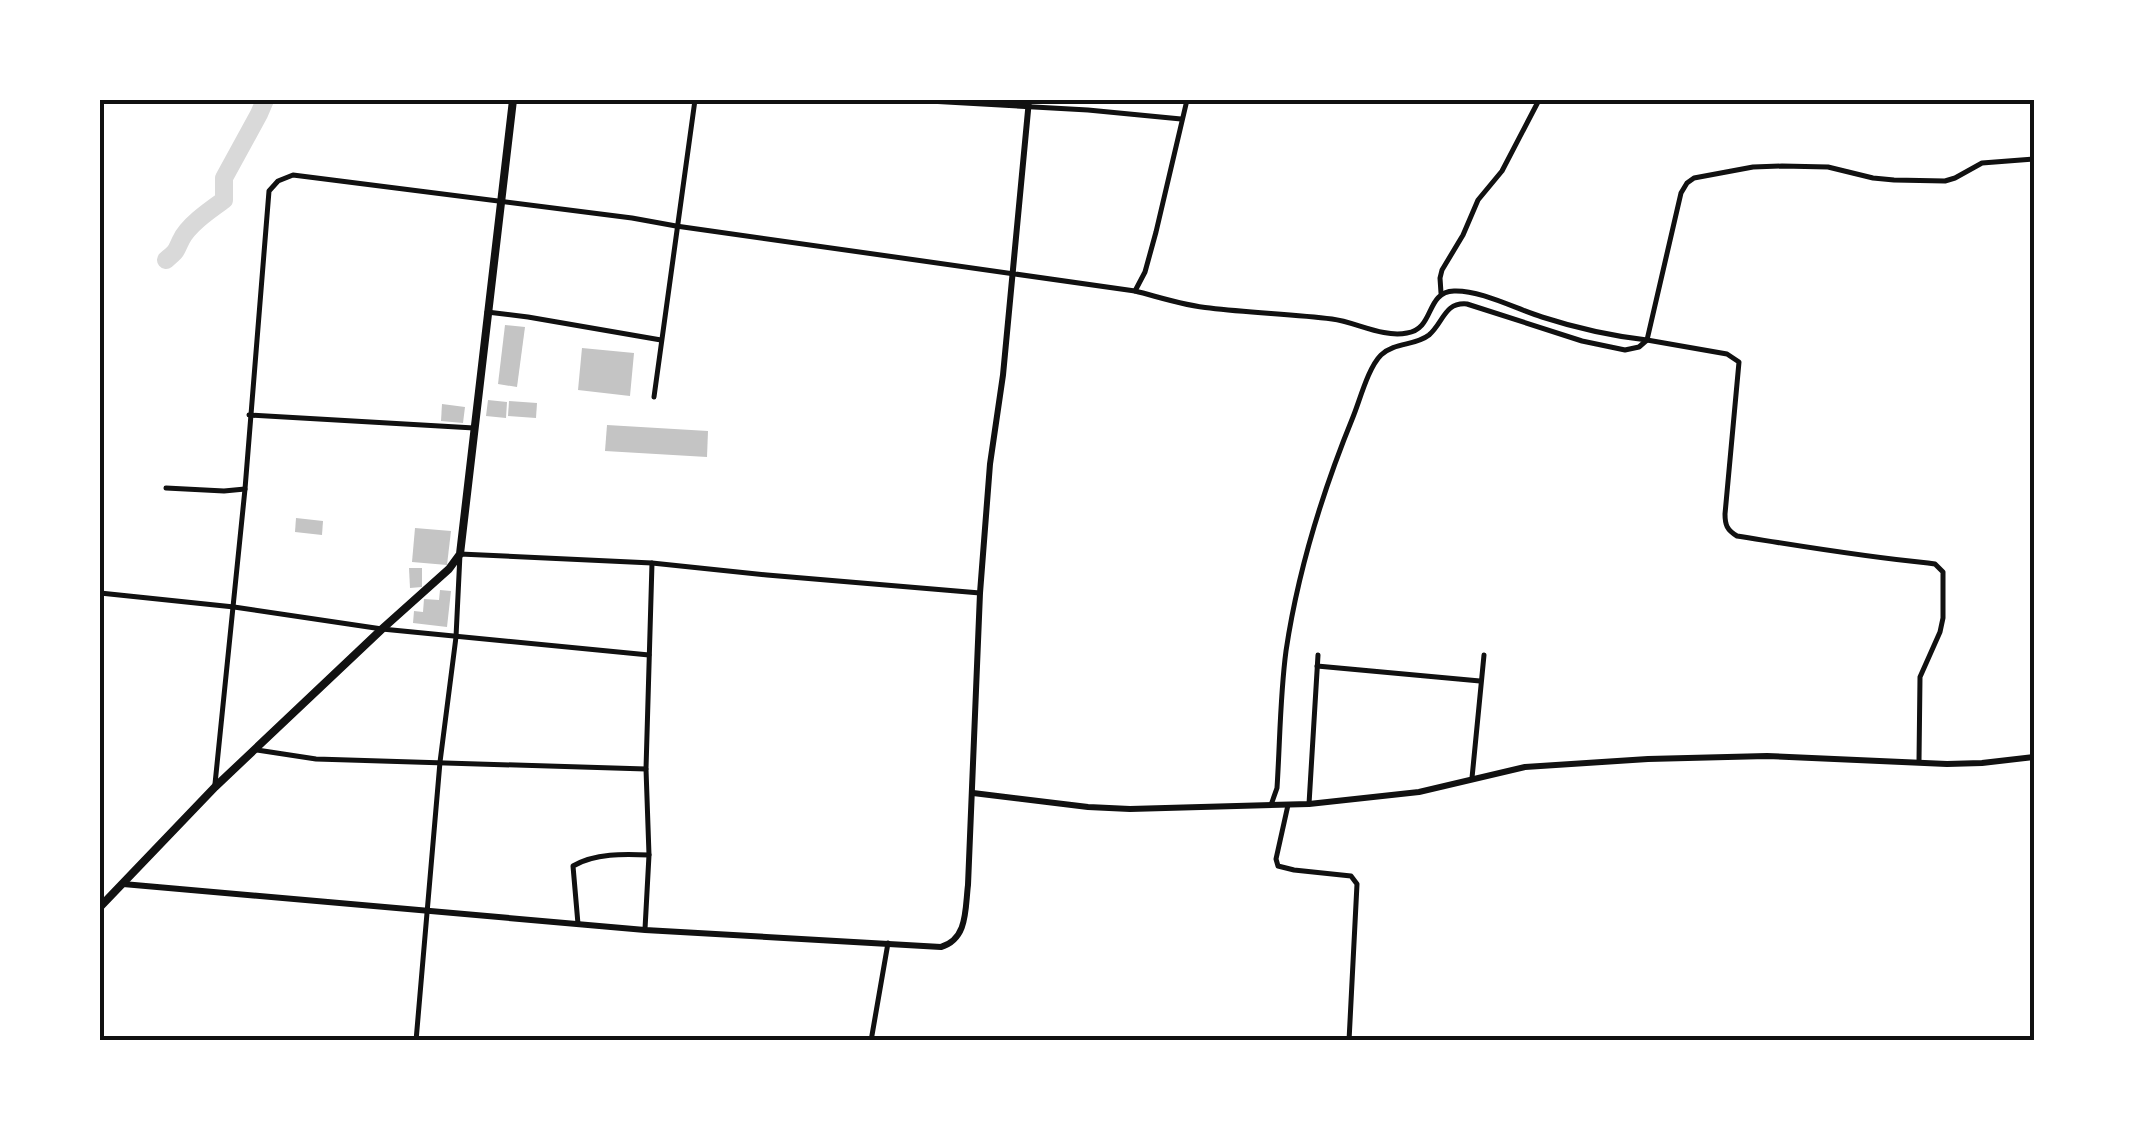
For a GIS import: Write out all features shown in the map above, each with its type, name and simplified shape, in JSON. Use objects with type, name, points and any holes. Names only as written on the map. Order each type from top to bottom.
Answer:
[{"type":"main road","points":[[100,907],[215,787],[449,569],[460,554],[512,100]]},
{"type":"street","points":[[654,396],[695,100]]},
{"type":"street","points":[[911,100],[1028,104],[1181,120]]},
{"type":"street","points":[[1134,291],[1141,282],[1152,246],[1186,100]]},
{"type":"street","points":[[1441,293],[1442,270],[1464,234],[1478,200],[1502,170],[1538,100]]},
{"type":"street","points":[[123,884],[645,930],[940,947],[958,938],[968,886],[980,593],[990,464],[1003,376],[1028,104]]},
{"type":"street","points":[[1270,805],[1278,788],[1286,654],[1301,567],[1332,469],[1375,362],[1390,348],[1422,340],[1447,309],[1459,303],[1582,341],[1625,350],[1638,346],[1647,340],[1681,194],[1694,178],[1782,166],[1828,167],[1894,180],[1945,181],[1982,163],[2034,159]]},
{"type":"street","points":[[215,787],[269,192],[278,181],[294,175],[632,218],[1012,273],[1134,291],[1205,308],[1334,319],[1393,334],[1415,331],[1426,322],[1432,303],[1441,293],[1460,291],[1542,318],[1618,336],[1727,354],[1739,362],[1726,527],[1737,536],[1934,564],[1943,572],[1940,632],[1920,676],[1919,762]]},
{"type":"street","points":[[488,312],[660,340]]},
{"type":"street","points":[[250,415],[474,428]]},
{"type":"street","points":[[166,488],[245,489]]},
{"type":"street","points":[[416,1041],[440,762],[456,637],[460,554],[652,562],[767,576],[980,593]]},
{"type":"street","points":[[645,930],[652,562]]},
{"type":"street","points":[[100,593],[456,637],[649,655]]},
{"type":"street","points":[[1309,804],[1318,655]]},
{"type":"street","points":[[1472,778],[1484,655]]},
{"type":"street","points":[[1317,666],[1480,681]]},
{"type":"street","points":[[254,750],[316,758],[646,769]]},
{"type":"street","points":[[973,792],[1130,809],[1288,805],[1419,792],[1525,768],[1648,759],[1766,756],[1947,764],[2034,757]]},
{"type":"street","points":[[1288,805],[1276,859],[1278,866],[1352,876],[1357,884],[1349,1041]]},
{"type":"street","points":[[578,924],[572,870],[575,864],[607,856],[649,855]]},
{"type":"street","points":[[871,1041],[888,943]]},
{"type":"building","points":[[505,325],[525,327],[517,387],[498,384]]},
{"type":"building","points":[[582,348],[634,353],[630,396],[578,390]]},
{"type":"building","points":[[488,400],[507,402],[506,418],[486,416]]},
{"type":"building","points":[[509,401],[537,403],[536,418],[508,416]]},
{"type":"building","points":[[442,404],[465,407],[463,423],[441,421]]},
{"type":"building","points":[[607,425],[708,431],[707,457],[605,451]]},
{"type":"building","points":[[296,518],[323,521],[322,535],[295,532]]},
{"type":"building","points":[[415,528],[451,531],[447,565],[412,562]]},
{"type":"building","points":[[409,568],[422,568],[422,587],[410,588]]},
{"type":"building","points":[[440,590],[451,591],[447,627],[413,623],[414,611],[423,612],[424,599],[439,600]]},
{"type":"waterway","points":[[166,260],[176,251],[184,234],[224,200],[224,178],[265,100]]}]
